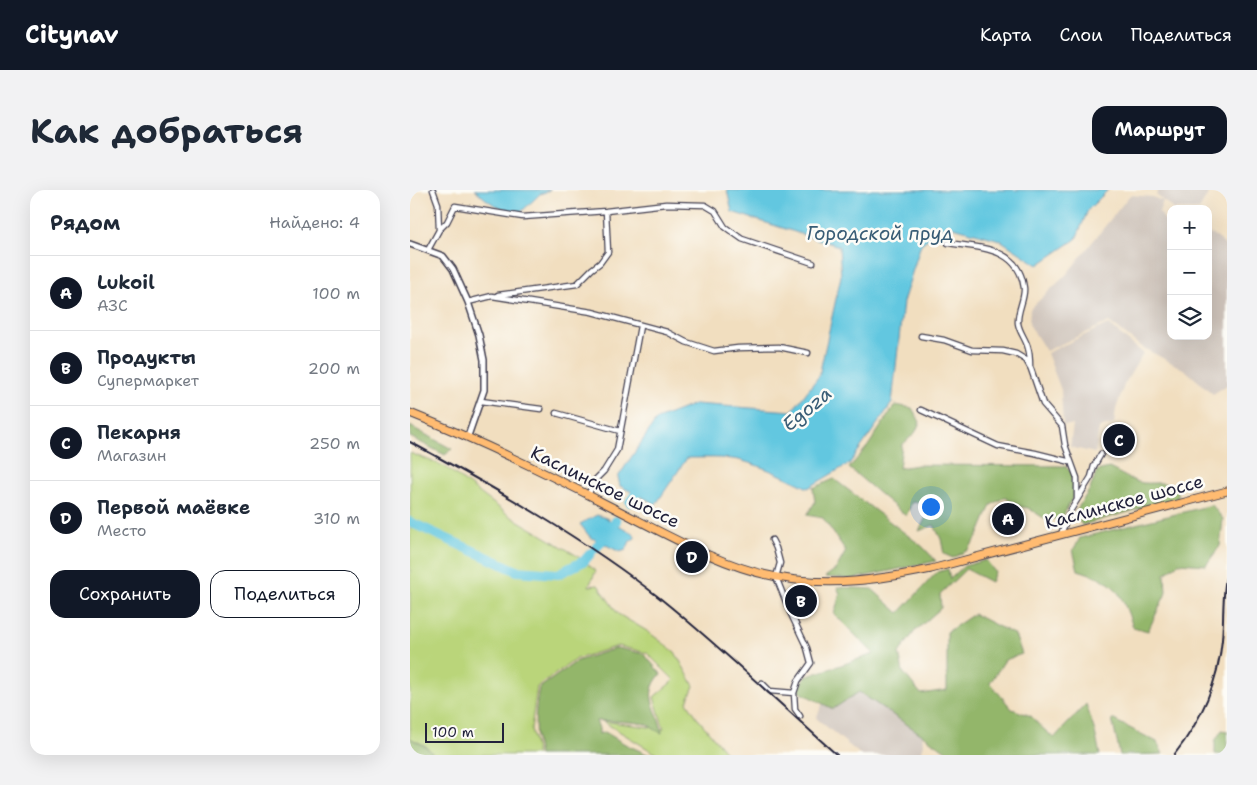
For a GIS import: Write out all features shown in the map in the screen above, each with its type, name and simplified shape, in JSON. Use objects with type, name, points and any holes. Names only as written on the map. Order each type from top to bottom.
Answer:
[{"type":"main road","name":"Каслинское шоссе","points":[[410,413],[468,436],[704,552],[745,568],[776,577],[817,582],[851,582],[883,579],[959,562],[1227,491]]},
{"type":"street","points":[[433,190],[438,204],[439,230]]},
{"type":"street","points":[[428,250],[439,230],[447,222],[455,206],[523,217],[606,211],[666,204],[705,205],[715,211],[725,227],[742,239],[813,263]]},
{"type":"street","points":[[468,302],[492,296],[577,284],[592,268],[600,263],[608,252],[606,211]]},
{"type":"street","points":[[948,243],[997,251],[1012,261],[1020,275],[1024,289],[1018,322],[1028,346],[1031,369]]},
{"type":"street","points":[[410,244],[443,256],[453,269],[468,302],[479,335],[484,360],[484,390],[468,436]]},
{"type":"street","points":[[492,296],[592,312],[667,332],[686,342],[714,351],[738,348],[779,347],[808,353]]},
{"type":"street","points":[[588,495],[596,479],[604,471],[617,450],[640,326]]},
{"type":"street","points":[[921,336],[944,340],[972,350],[1003,351],[1016,354],[1026,360],[1043,404],[1062,426],[1065,444],[1077,478],[1077,499]]},
{"type":"street","points":[[481,401],[541,409]]},
{"type":"street","points":[[920,410],[998,446],[1071,462]]},
{"type":"street","points":[[556,413],[620,430]]},
{"type":"street","points":[[1061,534],[1069,513],[1101,454]]},
{"type":"street","points":[[772,540],[780,563],[776,577],[807,648],[811,663],[798,682],[794,694],[795,709],[800,716]]},
{"type":"street","points":[[762,683],[770,691],[794,694]]},
{"type":"shaded area","points":[[1159,190],[1211,190],[1202,205],[1169,205],[1156,195]]},
{"type":"shaded area","points":[[1130,195],[1152,197],[1163,201],[1159,212],[1167,223],[1167,340],[1212,340],[1212,235],[1217,237],[1227,247],[1227,385],[1213,394],[1185,370],[1140,346],[1109,322],[1046,351],[1029,324],[1030,309],[1066,275]]},
{"type":"shaded area","points":[[1108,324],[1143,353],[1124,385],[1116,409],[1114,424],[1099,428],[1095,453],[1070,447],[1073,425],[1063,425],[1061,390],[1047,353]]},
{"type":"shaded area","points":[[860,687],[922,725],[923,748],[919,755],[861,755],[816,718],[825,699]]},
{"type":"green space","points":[[895,405],[912,408],[920,422],[915,433],[902,445],[899,468],[917,465],[1065,466],[1075,476],[1074,495],[1062,518],[1047,520],[1028,508],[1016,506],[1005,497],[991,505],[978,536],[968,550],[953,558],[944,554],[941,539],[934,525],[919,531],[932,505],[912,502],[906,516],[849,468],[868,446]]},
{"type":"green space","points":[[410,426],[452,449],[445,455],[410,437]]},
{"type":"green space","points":[[410,453],[444,466],[510,516],[576,555],[596,571],[589,586],[598,585],[618,614],[647,631],[675,652],[694,686],[687,702],[699,720],[728,755],[658,755],[602,721],[664,729],[654,697],[674,680],[647,653],[618,646],[576,659],[537,687],[531,729],[537,755],[434,755],[426,746],[410,738]]},
{"type":"green space","points":[[1109,468],[1139,482],[1164,483],[1173,486],[1178,489],[1178,498],[1082,525],[1074,514],[1090,489],[1097,471]]},
{"type":"green space","points":[[834,479],[923,547],[936,561],[852,579],[825,577],[836,569],[846,551],[823,518],[807,515],[815,502],[813,488]]},
{"type":"green space","points":[[1212,505],[1223,519],[1220,546],[1206,565],[1179,563],[1165,574],[1166,593],[1148,631],[1133,627],[1124,604],[1115,589],[1101,579],[1078,570],[1073,550],[1080,538]]},
{"type":"green space","points":[[986,560],[995,572],[991,582],[966,569],[940,594],[941,608],[915,631],[899,653],[903,672],[921,694],[947,690],[947,632],[974,614],[1015,635],[1022,654],[1005,660],[990,683],[1012,709],[1031,716],[1054,738],[1086,704],[1100,755],[952,755],[859,692],[833,709],[798,691],[805,677],[874,654],[834,614],[840,594],[837,587],[872,589],[899,613],[937,572],[948,569],[950,579],[964,566]]},
{"type":"green space","points":[[617,648],[644,654],[661,674],[655,682],[652,697],[662,733],[645,724],[596,721],[599,734],[605,732],[649,755],[539,755],[535,722],[539,688],[577,661]]},
{"type":"green space","points":[[1112,719],[1157,742],[1163,754],[1120,755]]},
{"type":"green space","points":[[1222,730],[1227,731],[1227,755],[1215,754],[1215,741]]},
{"type":"green space","points":[[410,738],[426,747],[434,755],[410,755]]},
{"type":"water","points":[[475,190],[551,190],[540,194],[521,212],[507,210],[496,205]]},
{"type":"water","name":"Городской пруд","points":[[727,190],[1108,190],[1088,210],[1076,239],[1038,265],[1000,240],[946,225],[921,244],[903,302],[892,403],[850,463],[808,488],[774,472],[739,460],[687,458],[656,504],[620,486],[618,477],[657,419],[695,404],[792,411],[819,376],[841,276],[839,246],[732,212]]},
{"type":"water","points":[[597,515],[634,534],[635,538],[630,541],[626,550],[620,552],[590,537],[580,524]]},
{"type":"waterway","name":"Egoza","points":[[630,502],[643,484]]},
{"type":"waterway","name":"Egoza","points":[[596,548],[616,521]]},
{"type":"waterway","name":"Egoza","points":[[410,522],[517,571],[558,574],[584,561],[591,553]]},
{"type":"railway","points":[[410,442],[539,515],[632,577],[706,637],[837,755]]},
{"type":"railway","points":[[1174,755],[1200,715],[1217,671],[1222,640],[1227,572]]},
{"type":"place","name":"Пекарня","points":[[1119,440]]},
{"type":"place","name":"Lukoil","points":[[1008,519]]},
{"type":"place","name":"Первой маёвке","points":[[692,557]]},
{"type":"place","name":"Продукты","points":[[801,601]]}]
